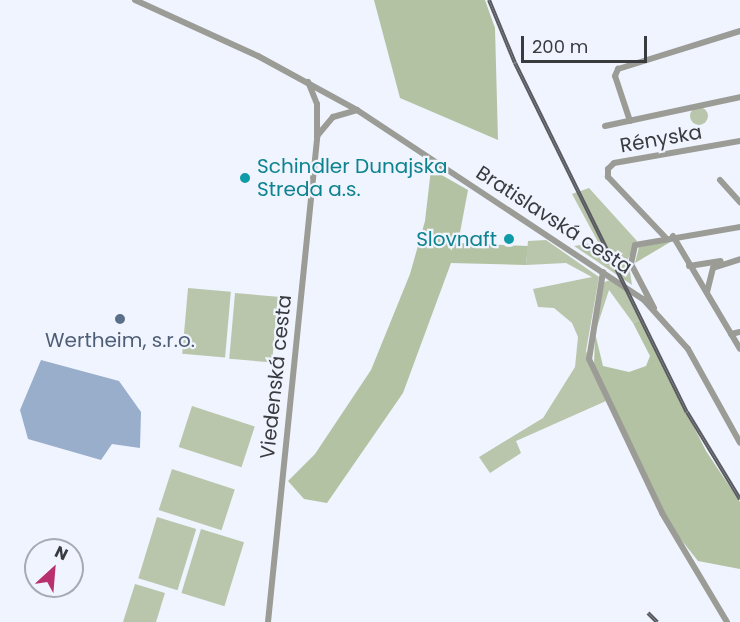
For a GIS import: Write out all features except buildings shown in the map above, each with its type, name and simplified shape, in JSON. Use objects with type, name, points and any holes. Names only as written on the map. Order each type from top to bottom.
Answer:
[{"type":"street","name":"Bratislavská cesta","points":[[135,0],[308,82],[357,110],[633,292],[654,308],[688,349],[739,439]]},
{"type":"street","points":[[630,121],[615,76],[618,69],[740,31]]},
{"type":"street","name":"Viedenská cesta","points":[[268,622],[317,136],[318,104],[308,82]]},
{"type":"street","points":[[605,126],[740,97]]},
{"type":"street","points":[[317,136],[333,117],[357,110]]},
{"type":"street","name":"Rényska","points":[[665,237],[608,177],[608,169],[614,163],[740,141]]},
{"type":"street","points":[[720,180],[740,202]]},
{"type":"street","points":[[654,308],[630,260],[635,246],[665,237],[740,227]]},
{"type":"street","points":[[673,237],[740,349]]},
{"type":"street","points":[[689,266],[740,260]]},
{"type":"street","points":[[707,295],[709,275],[723,261]]},
{"type":"street","points":[[603,272],[590,359],[662,513],[727,622]]},
{"type":"street","points":[[633,292],[637,276]]},
{"type":"street","points":[[731,334],[740,332]]},
{"type":"green space","points":[[374,0],[485,0],[495,28],[498,140],[400,98]]},
{"type":"green space","points":[[699,107],[705,110],[708,116],[705,122],[699,125],[693,122],[690,116],[693,110]]},
{"type":"green space","points":[[431,169],[468,190],[458,243],[528,246],[526,265],[451,263],[403,393],[327,503],[304,499],[288,481],[315,454],[371,370],[410,274],[425,221]]},
{"type":"green space","points":[[589,188],[637,241],[628,259],[632,285],[574,246],[598,242],[572,194]]},
{"type":"green space","points":[[546,240],[599,277],[586,351],[606,401],[516,441],[521,453],[490,473],[479,457],[543,418],[575,367],[578,337],[572,323],[554,308],[538,307],[533,289],[592,277],[566,263],[526,265],[528,241]]},
{"type":"green space","points":[[672,241],[635,263],[639,247]]},
{"type":"green space","points":[[610,280],[625,290],[640,320],[633,323],[609,290],[595,333],[602,283]]},
{"type":"green space","points":[[188,288],[231,292],[225,357],[182,354]]},
{"type":"green space","points":[[235,293],[278,297],[272,362],[229,359]]},
{"type":"green space","points":[[640,320],[706,451],[740,502],[740,569],[698,561],[668,523],[594,366],[595,333],[603,366],[629,372],[646,366],[650,356],[633,323]]},
{"type":"green space","points":[[192,406],[255,426],[241,467],[179,447]]},
{"type":"green space","points":[[172,469],[235,489],[221,530],[159,510]]},
{"type":"green space","points":[[157,517],[196,529],[177,590],[138,578]]},
{"type":"green space","points":[[201,529],[244,542],[224,606],[181,593]]},
{"type":"green space","points":[[135,584],[165,593],[156,622],[123,622]]},
{"type":"water","points":[[41,360],[119,381],[141,412],[140,448],[112,444],[101,460],[28,439],[20,410]]},
{"type":"railway","points":[[489,0],[515,63],[687,412],[740,499]]},
{"type":"railway","points":[[648,613],[657,622]]},
{"type":"place","name":"Schindler Dunajska Streda a.s.","points":[[245,178]]},
{"type":"place","name":"Slovnaft","points":[[509,239]]},
{"type":"place","name":"Wertheim, s.r.o.","points":[[120,319]]}]
